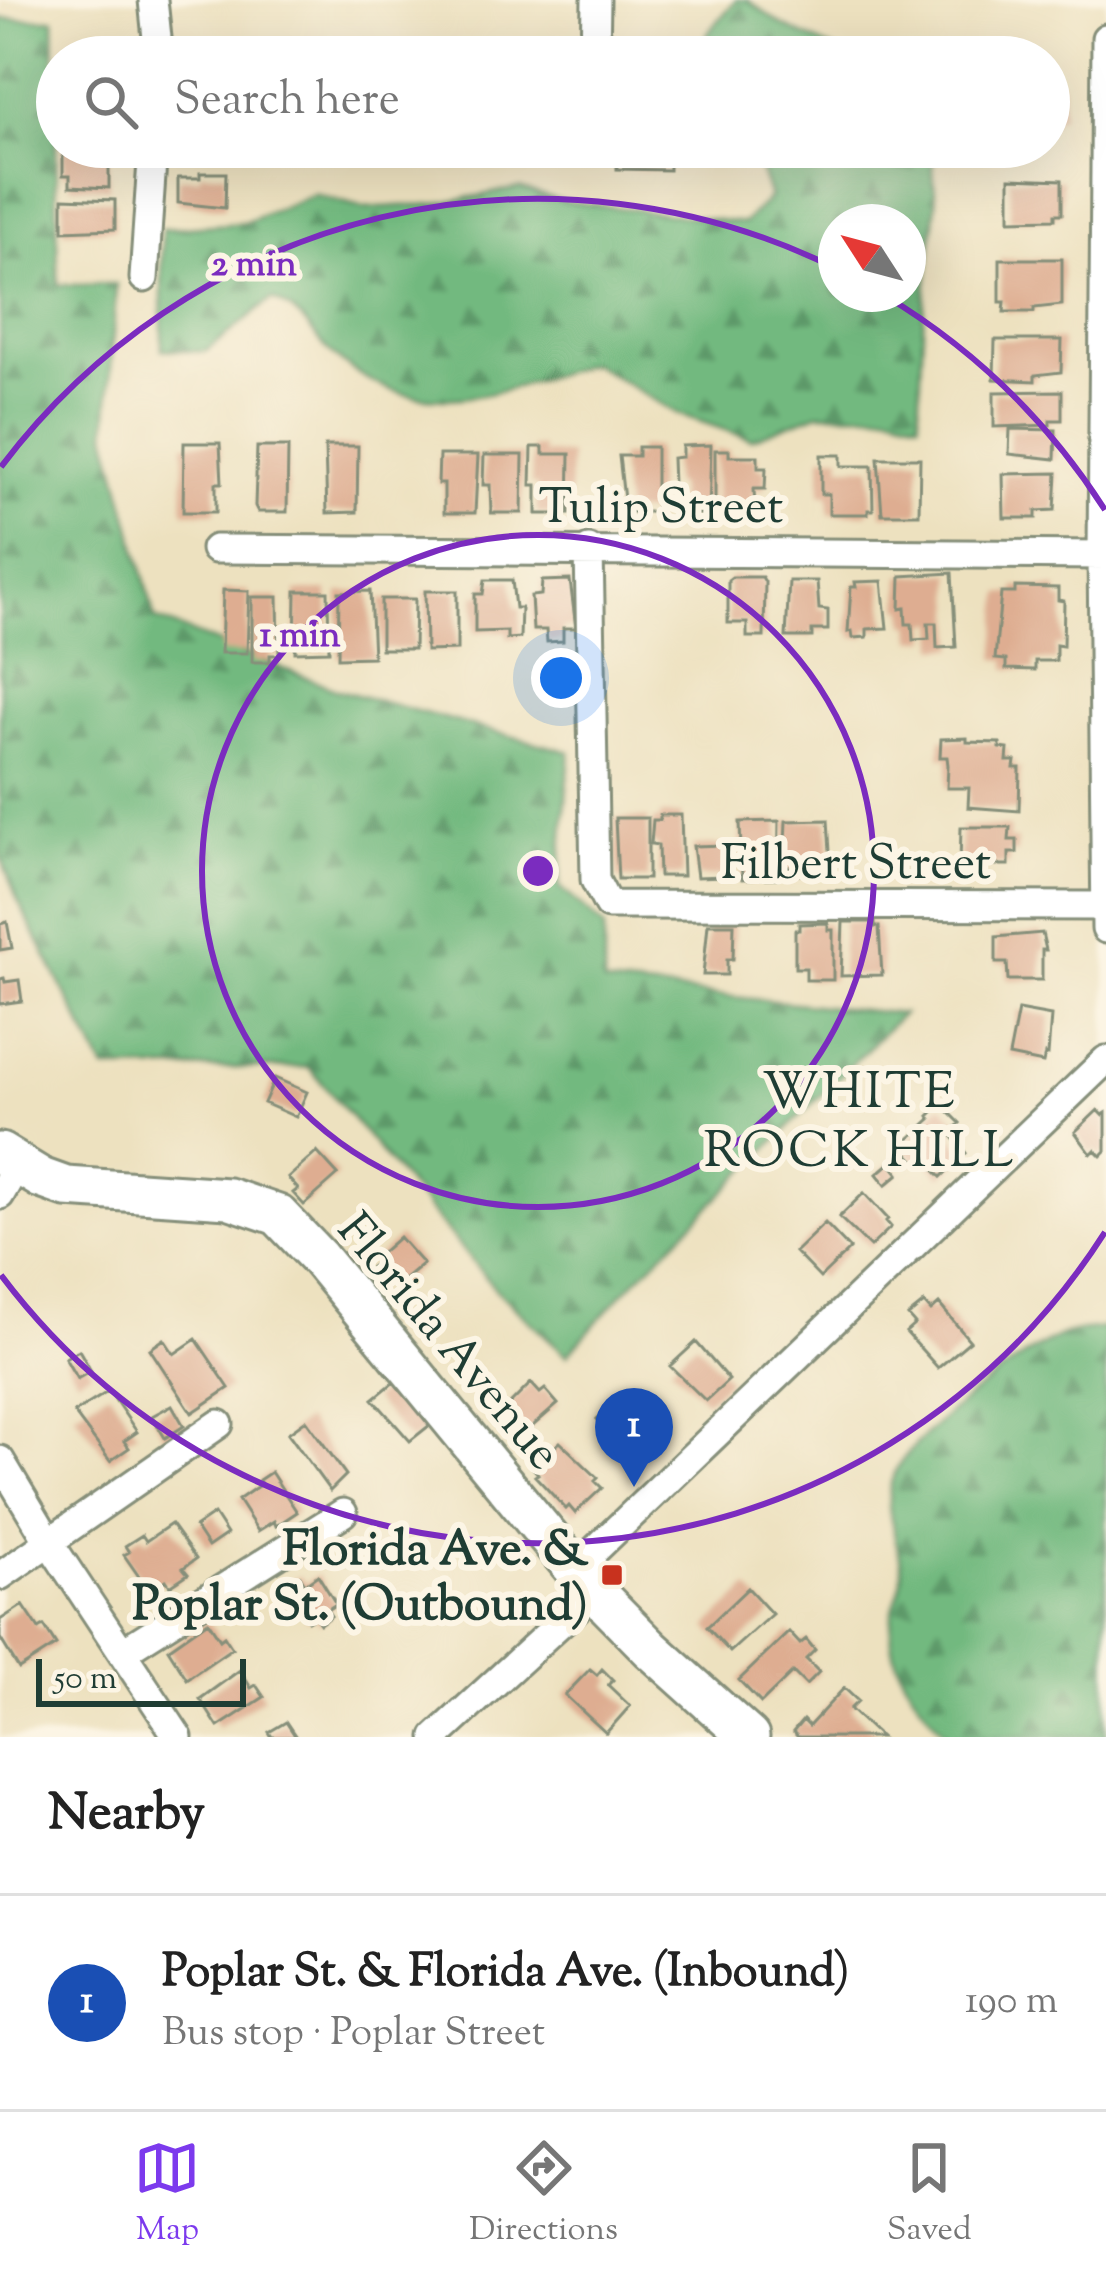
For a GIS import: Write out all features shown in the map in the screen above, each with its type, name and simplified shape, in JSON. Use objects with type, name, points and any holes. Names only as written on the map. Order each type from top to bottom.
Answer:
[{"type":"main road","name":"Florida Avenue","points":[[6,1171],[66,1187],[228,1198],[278,1215],[319,1258],[585,1582],[749,1737]]},
{"type":"street","points":[[153,0],[157,36]]},
{"type":"street","points":[[595,36],[596,0]]},
{"type":"street","points":[[1105,917],[1106,38]]},
{"type":"street","points":[[144,278],[152,168]]},
{"type":"street","name":"Tulip Street","points":[[215,549],[1104,554]]},
{"type":"street","name":"Filbert Street","points":[[590,549],[595,880],[608,905],[1105,917]]},
{"type":"street","points":[[436,1737],[581,1604],[592,1552],[1106,1060]]},
{"type":"street","points":[[0,1576],[219,1424]]},
{"type":"street","points":[[0,1460],[178,1737]]},
{"type":"street","points":[[122,1652],[343,1513]]},
{"type":"green space","points":[[736,0],[747,0],[805,36],[708,36]]},
{"type":"green space","points":[[0,19],[54,19],[54,36],[36,36],[36,168],[56,168],[58,285],[116,284],[107,433],[155,619],[338,690],[570,752],[559,886],[604,927],[604,984],[902,1014],[567,1355],[497,1291],[309,1067],[105,1070],[17,899],[0,854]]},
{"type":"green space","points":[[760,168],[933,168],[936,204],[926,290],[926,204],[818,204],[818,312],[924,312],[919,421],[891,413],[818,413],[751,439],[678,414],[591,363],[462,398],[401,393],[370,381],[339,360],[303,320],[272,299],[205,352],[162,349],[162,229],[244,223],[314,194],[364,208],[433,204],[519,188],[563,201],[744,223],[770,197]]},
{"type":"green space","points":[[1103,1328],[1106,1737],[947,1737],[906,1681],[894,1651],[892,1616],[902,1576],[889,1510],[895,1472],[924,1437],[1000,1373],[1066,1334]]},
{"type":"building","points":[[63,168],[109,168],[109,188],[70,186],[70,175],[63,175]]},
{"type":"building","points":[[200,173],[226,173],[225,208],[178,203],[178,178],[200,178]]},
{"type":"building","points":[[1010,178],[1062,180],[1062,214],[1055,214],[1055,219],[1010,220]]},
{"type":"building","points":[[63,198],[115,200],[115,229],[63,231]]},
{"type":"building","points":[[1000,259],[1062,259],[1062,305],[1004,312]]},
{"type":"building","points":[[995,340],[1062,340],[1061,372],[1035,375],[1035,381],[994,379]]},
{"type":"building","points":[[1062,391],[1062,420],[1050,420],[1050,425],[994,427],[994,392]]},
{"type":"building","points":[[1010,429],[1056,430],[1055,459],[1009,454]]},
{"type":"building","points":[[184,443],[220,443],[222,483],[216,483],[216,512],[183,512]]},
{"type":"building","points":[[711,445],[709,514],[680,514],[672,458],[682,457],[682,446]]},
{"type":"building","points":[[325,446],[358,446],[357,512],[327,513]]},
{"type":"building","points":[[257,447],[288,447],[287,512],[258,512],[255,506]]},
{"type":"building","points":[[532,447],[543,447],[543,454],[570,454],[569,514],[537,514],[537,485],[531,485]]},
{"type":"building","points":[[638,447],[656,447],[656,512],[626,512],[619,456],[638,456]]},
{"type":"building","points":[[715,450],[729,450],[729,456],[758,456],[758,468],[766,468],[765,489],[754,489],[755,509],[749,509],[750,514],[715,514]]},
{"type":"building","points":[[439,455],[478,455],[475,513],[444,513]]},
{"type":"building","points":[[484,455],[523,455],[522,513],[491,513],[490,485],[483,485]]},
{"type":"building","points":[[821,455],[841,455],[841,466],[872,466],[873,510],[829,514],[829,494],[821,494]]},
{"type":"building","points":[[878,458],[920,458],[919,514],[882,514]]},
{"type":"building","points":[[1057,473],[1055,510],[1036,511],[1036,518],[1004,518],[1003,474]]},
{"type":"building","points":[[952,573],[956,647],[937,648],[936,623],[928,623],[929,639],[913,640],[912,624],[906,624],[905,608],[900,609],[901,576]]},
{"type":"building","points":[[762,577],[765,582],[764,637],[747,637],[747,623],[728,623],[728,580]]},
{"type":"building","points":[[485,580],[512,580],[515,608],[521,608],[520,638],[507,639],[507,631],[475,632],[475,594],[483,594]]},
{"type":"building","points":[[570,580],[576,628],[563,628],[563,641],[547,642],[546,630],[533,630],[531,596],[541,595],[542,581]]},
{"type":"building","points":[[789,581],[817,581],[819,609],[828,610],[828,630],[812,630],[812,637],[786,637]]},
{"type":"building","points":[[882,581],[887,628],[867,629],[867,637],[853,638],[852,631],[848,632],[851,587],[856,587],[855,582]]},
{"type":"building","points":[[1015,587],[1058,588],[1058,600],[1064,601],[1063,646],[1056,645],[1056,661],[1035,661],[1035,670],[1006,669],[1006,660],[995,659],[1001,593],[1015,593]]},
{"type":"building","points":[[223,590],[249,591],[247,653],[221,653]]},
{"type":"building","points":[[296,591],[328,591],[329,651],[295,652]]},
{"type":"building","points":[[370,591],[373,657],[338,658],[339,592]]},
{"type":"building","points":[[425,591],[457,591],[457,650],[426,651]]},
{"type":"building","points":[[252,597],[278,597],[279,655],[270,655],[270,662],[252,662]]},
{"type":"building","points":[[381,599],[415,599],[414,649],[381,649]]},
{"type":"building","points":[[967,738],[967,742],[1000,743],[1000,748],[1008,749],[1007,761],[1015,761],[1014,768],[1020,768],[1019,811],[968,807],[969,788],[947,788],[948,765],[947,757],[940,757],[941,739]]},
{"type":"building","points":[[660,815],[681,815],[683,876],[659,876],[658,845],[651,844],[653,820],[660,820]]},
{"type":"building","points":[[615,818],[648,818],[648,879],[618,879]]},
{"type":"building","points":[[828,820],[831,867],[826,867],[825,874],[789,875],[789,867],[784,867],[786,821]]},
{"type":"building","points":[[779,821],[778,878],[742,879],[740,822]]},
{"type":"building","points":[[961,827],[1010,827],[1009,840],[1017,840],[1017,853],[1009,853],[1009,865],[960,865]]},
{"type":"building","points":[[726,845],[724,876],[697,877],[693,846]]},
{"type":"building","points":[[7,922],[12,948],[0,950],[0,924]]},
{"type":"building","points":[[843,922],[875,922],[879,927],[882,975],[841,976]]},
{"type":"building","points":[[828,923],[828,930],[833,930],[833,980],[806,980],[806,968],[795,968],[795,930],[799,924]]},
{"type":"building","points":[[708,924],[734,924],[733,959],[727,959],[727,975],[703,975]]},
{"type":"building","points":[[1042,933],[1046,950],[1042,950],[1042,980],[1008,980],[1007,963],[996,963],[996,937]]},
{"type":"building","points":[[0,979],[5,982],[19,980],[22,1001],[0,1004]]},
{"type":"building","points":[[1018,1010],[1051,1016],[1043,1063],[1009,1056]]},
{"type":"building","points":[[275,1078],[307,1092],[296,1117],[264,1103]]},
{"type":"building","points":[[941,1104],[960,1123],[950,1133],[966,1153],[941,1177],[925,1160],[919,1165],[901,1146]]},
{"type":"building","points":[[1098,1110],[1106,1113],[1106,1151],[1101,1156],[1095,1150],[1091,1154],[1075,1132]]},
{"type":"building","points":[[317,1152],[338,1175],[304,1205],[288,1178]]},
{"type":"building","points":[[890,1163],[899,1174],[886,1185],[877,1174]]},
{"type":"building","points":[[864,1193],[891,1227],[870,1247],[839,1217]]},
{"type":"building","points":[[825,1223],[850,1249],[820,1278],[795,1252]]},
{"type":"building","points":[[399,1237],[423,1264],[397,1286],[371,1267]]},
{"type":"building","points":[[924,1303],[931,1311],[939,1304],[970,1341],[938,1368],[906,1332],[915,1324],[908,1316]]},
{"type":"building","points":[[164,1339],[174,1354],[196,1339],[229,1388],[192,1413],[150,1349]]},
{"type":"building","points":[[696,1342],[729,1380],[706,1401],[670,1366]]},
{"type":"building","points":[[79,1350],[91,1371],[77,1379],[65,1358]]},
{"type":"building","points":[[394,1382],[430,1425],[410,1441],[373,1399]]},
{"type":"building","points":[[531,1383],[540,1393],[545,1389],[558,1404],[518,1439],[498,1416]]},
{"type":"building","points":[[109,1391],[137,1432],[124,1441],[129,1448],[110,1461],[74,1413]]},
{"type":"building","points":[[624,1392],[655,1424],[640,1439],[646,1446],[636,1456],[597,1419]]},
{"type":"building","points":[[172,1405],[184,1426],[165,1438],[152,1416]]},
{"type":"building","points":[[306,1420],[346,1475],[330,1491],[288,1433]]},
{"type":"building","points":[[560,1442],[598,1478],[595,1481],[602,1488],[575,1513],[535,1476],[533,1468]]},
{"type":"building","points":[[271,1472],[297,1512],[258,1531],[238,1500]]},
{"type":"building","points":[[214,1514],[227,1534],[208,1547],[195,1527]]},
{"type":"building","points":[[171,1524],[196,1559],[183,1568],[188,1574],[170,1586],[166,1580],[149,1591],[124,1555],[129,1552],[125,1546],[142,1535],[146,1541]]},
{"type":"building","points":[[318,1575],[336,1604],[320,1624],[315,1617],[308,1621],[287,1584],[300,1576],[305,1584]]},
{"type":"building","points":[[748,1588],[772,1614],[730,1652],[707,1627]]},
{"type":"building","points":[[23,1605],[56,1645],[19,1669],[0,1638],[0,1620]]},
{"type":"building","points":[[208,1621],[232,1648],[187,1679],[168,1649]]},
{"type":"building","points":[[789,1632],[800,1644],[806,1639],[815,1650],[806,1659],[819,1672],[806,1685],[793,1672],[761,1703],[739,1680]]},
{"type":"building","points":[[590,1669],[597,1675],[602,1669],[613,1680],[608,1685],[630,1706],[606,1733],[565,1695]]},
{"type":"building","points":[[240,1670],[251,1688],[256,1685],[264,1697],[218,1727],[200,1699]]},
{"type":"building","points":[[844,1688],[858,1701],[850,1709],[880,1737],[798,1737],[793,1732],[803,1720],[809,1726]]},
{"type":"building","points":[[286,1722],[296,1737],[272,1737],[269,1732]]},
{"type":"place","name":"Poplar St. & Florida Ave. (Inbound)","points":[[634,1487]]},
{"type":"place","name":"Florida Ave. & Poplar St. (Outbound)","points":[[612,1575]]},
{"type":"district","name":"WHITE ROCK HILL","points":[[860,1118]]}]
